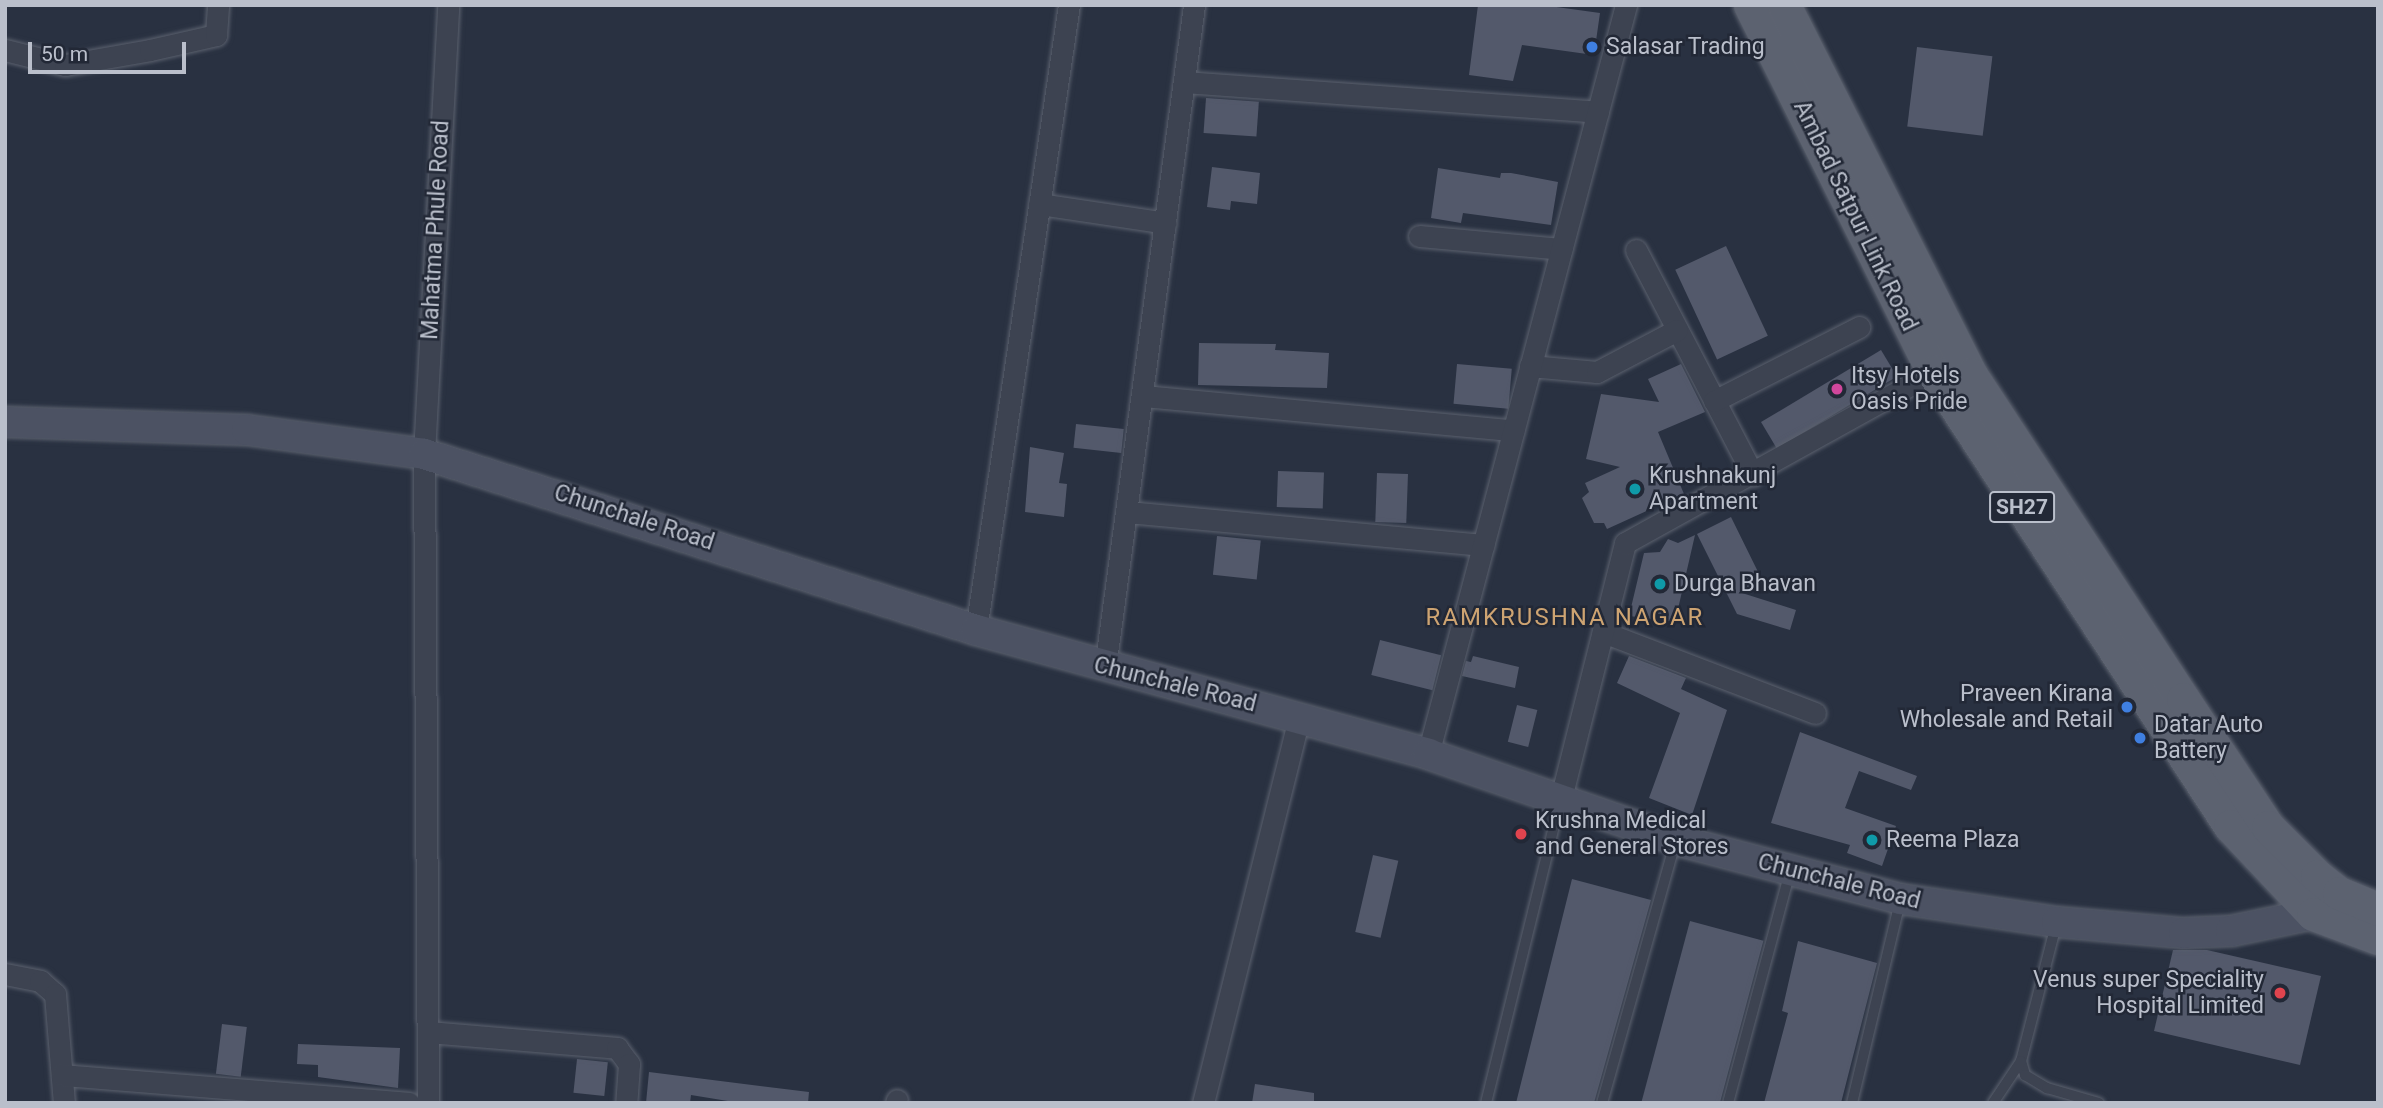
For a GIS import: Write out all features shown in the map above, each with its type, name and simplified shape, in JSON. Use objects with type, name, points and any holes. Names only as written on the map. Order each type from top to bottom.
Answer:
[{"type":"main road","name":"Ambad Satpur Link Road","points":[[1750,5],[1933,372],[2230,826],[2313,914],[2378,938]]},
{"type":"main road","name":"Ambad Satpur Link Road","points":[[1784,5],[1970,375],[2268,827],[2339,893],[2378,909]]},
{"type":"street","points":[[5,50],[65,65],[150,50],[216,35],[218,5]]},
{"type":"street","name":"Mahatma Phule Road","points":[[428,1103],[424,454],[448,5]]},
{"type":"street","points":[[976,630],[1069,5]]},
{"type":"street","points":[[1105,668],[1195,5]]},
{"type":"street","points":[[1429,754],[1626,5]]},
{"type":"street","points":[[1184,82],[1598,112]]},
{"type":"street","points":[[1039,204],[1166,223]]},
{"type":"street","points":[[1419,236],[1561,249]]},
{"type":"street","points":[[1636,250],[1753,475]]},
{"type":"street","points":[[1714,401],[1859,327]]},
{"type":"street","points":[[1530,366],[1597,372],[1677,330]]},
{"type":"street","points":[[1560,802],[1625,544],[1753,475],[1933,372]]},
{"type":"street","points":[[1143,396],[1513,430]]},
{"type":"street","name":"Chunchale Road","points":[[5,422],[282,433],[424,454],[976,630],[1105,668],[1299,717],[1429,754],[1560,802],[1676,840],[1901,899],[2057,922],[2205,932],[2313,914],[2339,893]]},
{"type":"street","points":[[1127,512],[1483,545]]},
{"type":"street","points":[[1602,632],[1815,713]]},
{"type":"street","points":[[1203,1103],[1299,717]]},
{"type":"street","points":[[5,974],[40,981],[55,994],[64,1103]]},
{"type":"street","points":[[428,1032],[617,1048],[629,1065],[626,1103]]},
{"type":"street","points":[[62,1075],[290,1099],[409,1103]]},
{"type":"lane","points":[[1486,1103],[1560,802]]},
{"type":"lane","points":[[1602,1103],[1676,840]]},
{"type":"lane","points":[[1727,1103],[1790,871]]},
{"type":"lane","points":[[1852,1103],[1901,899]]},
{"type":"lane","points":[[1993,1103],[2021,1061],[2057,922]]},
{"type":"lane","points":[[2021,1061],[2025,1075],[2047,1088],[2099,1103]]},
{"type":"building","points":[[1478,5],[1542,5],[1600,13],[1594,55],[1522,45],[1513,81],[1469,75]]},
{"type":"building","points":[[1917,47],[1992,56],[1983,136],[1907,126]]},
{"type":"building","points":[[1206,98],[1259,102],[1256,137],[1204,133]]},
{"type":"building","points":[[1212,167],[1260,173],[1257,204],[1231,201],[1230,210],[1207,207]]},
{"type":"building","points":[[1438,168],[1500,178],[1501,173],[1511,173],[1558,182],[1551,225],[1463,213],[1461,223],[1431,218]]},
{"type":"building","points":[[1726,246],[1768,336],[1717,359],[1675,270]]},
{"type":"building","points":[[1199,343],[1276,344],[1275,350],[1329,353],[1327,388],[1198,385]]},
{"type":"building","points":[[1881,350],[1897,377],[1777,449],[1761,422]]},
{"type":"building","points":[[1457,364],[1512,369],[1508,409],[1454,404]]},
{"type":"building","points":[[1681,364],[1705,412],[1658,432],[1684,494],[1607,529],[1604,523],[1594,523],[1582,498],[1589,492],[1585,483],[1620,467],[1586,459],[1601,394],[1659,402],[1648,379]]},
{"type":"building","points":[[1076,424],[1124,429],[1121,453],[1073,448]]},
{"type":"building","points":[[1030,447],[1064,453],[1059,483],[1067,484],[1064,517],[1025,512]]},
{"type":"building","points":[[1278,471],[1324,473],[1323,509],[1277,507]]},
{"type":"building","points":[[1377,473],[1408,474],[1406,523],[1375,522]]},
{"type":"building","points":[[1731,517],[1763,582],[1742,593],[1796,610],[1790,630],[1737,614],[1697,534]]},
{"type":"building","name":"Durga Bhavan","points":[[1695,535],[1675,622],[1629,616],[1644,553],[1660,552],[1668,539],[1678,543]]},
{"type":"building","points":[[1217,536],[1261,541],[1257,579],[1213,575]]},
{"type":"building","points":[[1380,640],[1441,655],[1432,690],[1371,675]]},
{"type":"building","points":[[1473,656],[1519,667],[1515,688],[1462,676],[1466,661],[1471,662]]},
{"type":"building","points":[[1629,656],[1686,678],[1681,689],[1727,710],[1692,815],[1649,798],[1680,713],[1617,683]]},
{"type":"building","points":[[1517,705],[1537,710],[1528,747],[1508,742]]},
{"type":"building","points":[[1800,732],[1917,776],[1911,790],[1859,771],[1845,808],[1896,826],[1882,866],[1847,853],[1850,845],[1771,823]]},
{"type":"building","points":[[1373,855],[1398,861],[1381,938],[1355,932]]},
{"type":"building","points":[[1572,879],[1651,900],[1594,1103],[1516,1103]]},
{"type":"building","points":[[1690,921],[1763,941],[1720,1103],[1641,1103]]},
{"type":"building","points":[[1798,941],[1877,963],[1841,1103],[1764,1103],[1788,1013],[1782,1011]]},
{"type":"building","points":[[2173,950],[2207,950],[2321,976],[2300,1065],[2154,1031]]},
{"type":"building","points":[[222,1024],[247,1027],[241,1077],[216,1074]]},
{"type":"building","points":[[298,1044],[400,1048],[398,1088],[318,1077],[318,1065],[297,1064]]},
{"type":"building","points":[[577,1059],[608,1062],[604,1096],[573,1093]]},
{"type":"building","points":[[649,1072],[809,1092],[808,1103],[740,1103],[691,1095],[690,1103],[646,1103]]},
{"type":"building","points":[[1255,1084],[1314,1093],[1314,1103],[1252,1103]]},
{"type":"place","name":"Salasar Trading","points":[[1592,47]]},
{"type":"place","name":"Itsy Hotels Oasis Pride","points":[[1837,389]]},
{"type":"place","name":"Krushnakunj Apartment","points":[[1635,489]]},
{"type":"place","name":"Durga Bhavan","points":[[1660,584]]},
{"type":"place","name":"Praveen Kirana Wholesale and Retail","points":[[2127,707]]},
{"type":"place","name":"Datar Auto Battery","points":[[2140,738]]},
{"type":"place","name":"Krushna Medical and General Stores","points":[[1521,834]]},
{"type":"place","name":"Reema Plaza","points":[[1872,840]]},
{"type":"place","name":"Venus super Speciality Hospital Limited","points":[[2280,993]]},
{"type":"district","name":"RAMKRUSHNA NAGAR","points":[[1565,618]]}]
